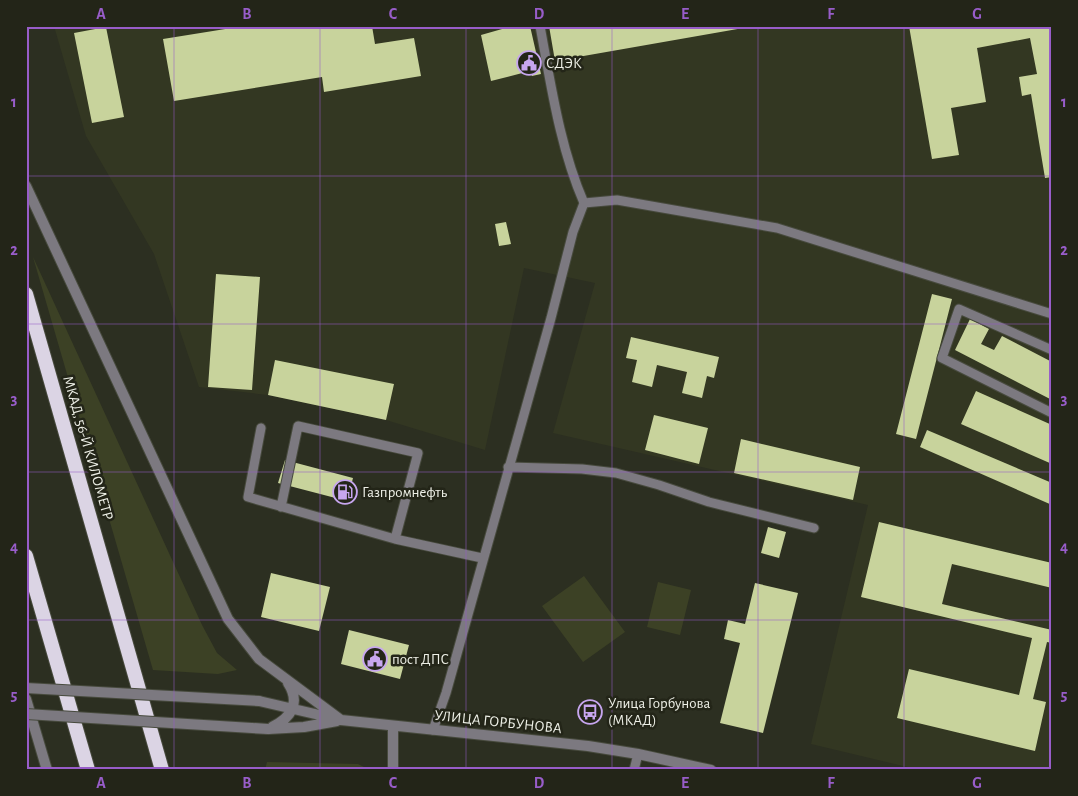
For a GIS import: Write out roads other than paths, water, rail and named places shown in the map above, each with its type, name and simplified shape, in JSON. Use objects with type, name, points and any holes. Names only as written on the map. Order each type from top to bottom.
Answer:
[{"type":"highway","name":"МКАД, 56-Й КИЛОМЕТР","points":[[26,294],[162,770]]},
{"type":"highway","points":[[26,556],[88,770]]},
{"type":"street","points":[[26,186],[228,619],[259,660],[341,720]]},
{"type":"street","points":[[268,729],[284,721],[290,715],[293,708],[292,690],[284,678]]},
{"type":"street","name":"УЛИЦА ГОРБУНОВА","points":[[26,688],[259,701],[341,720],[524,738],[638,754],[711,770]]},
{"type":"street","points":[[26,699],[47,770]]},
{"type":"street","name":"УЛИЦА ГОРБУНОВА","points":[[26,714],[268,729],[304,727],[341,720]]},
{"type":"street","points":[[392,770],[393,726]]},
{"type":"lane","points":[[433,730],[446,693],[482,558],[551,318],[573,232],[584,203],[575,182],[567,150],[540,26]]},
{"type":"lane","points":[[584,203],[617,200],[777,228],[1052,314]]},
{"type":"lane","points":[[1052,350],[959,309],[942,358],[1052,413]]},
{"type":"lane","points":[[281,507],[298,426],[418,453],[395,539]]},
{"type":"lane","points":[[261,428],[248,497],[395,539],[482,558]]},
{"type":"lane","points":[[508,467],[582,469],[616,473],[659,484],[709,502],[814,528]]},
{"type":"lane","points":[[634,770],[638,754]]},
{"type":"place","name":"СДЭК","points":[[529,63]]},
{"type":"place","name":"Газпромнефть","points":[[345,492]]},
{"type":"place","name":"пост ДПС","points":[[375,659]]},
{"type":"place","name":"Улица Горбунова (МКАД)","points":[[590,712]]}]
